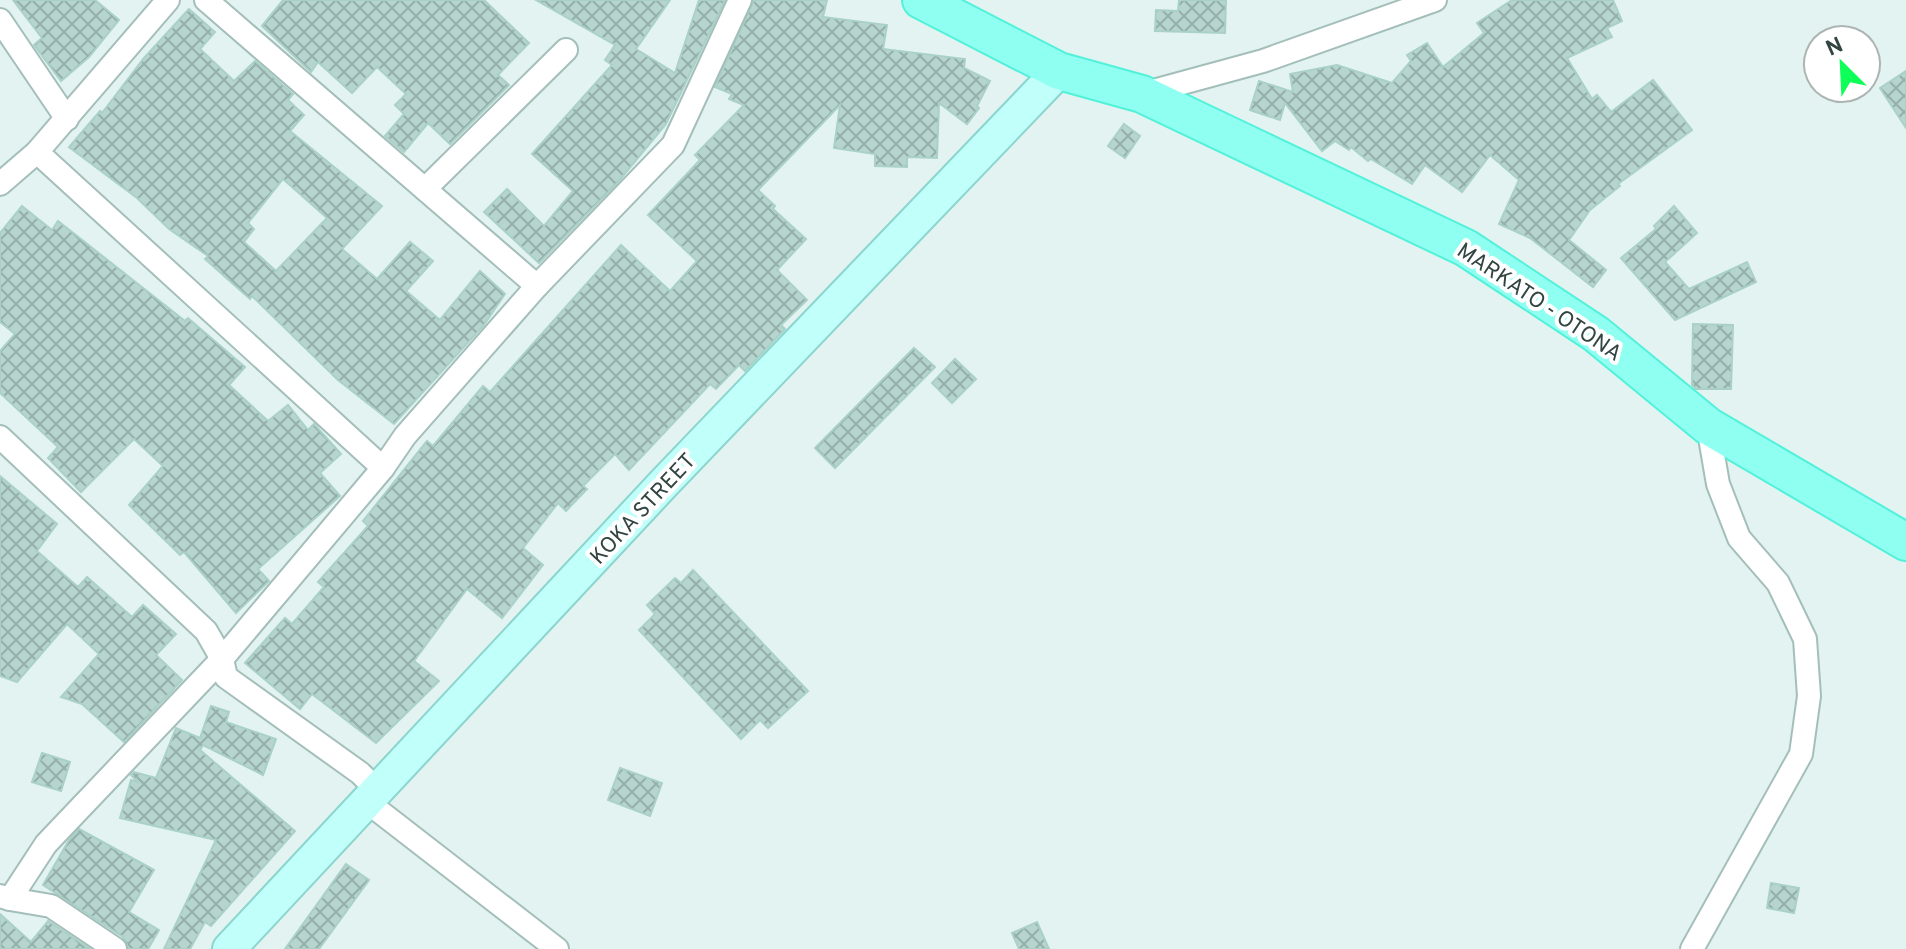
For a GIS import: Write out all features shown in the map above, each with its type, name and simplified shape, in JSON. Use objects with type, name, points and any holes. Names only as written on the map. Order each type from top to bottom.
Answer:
[{"type":"main road","name":"MARKATO - OTONA","points":[[921,0],[1059,71],[1142,94],[1466,248],[1596,334],[1708,426],[1906,542]]},
{"type":"main road","name":"KOKA STREET","points":[[229,949],[1059,71]]},
{"type":"street","points":[[0,184],[37,152],[168,0]]},
{"type":"street","points":[[206,0],[537,286]]},
{"type":"street","points":[[115,949],[51,906],[5,898],[46,844],[222,659],[383,468],[405,436],[537,286],[673,145],[740,0]]},
{"type":"street","points":[[1142,94],[1263,61],[1435,0]]},
{"type":"street","points":[[0,20],[67,119]]},
{"type":"street","points":[[425,189],[566,50]]},
{"type":"street","points":[[37,152],[383,468]]},
{"type":"street","points":[[1692,949],[1801,754],[1809,696],[1805,639],[1778,583],[1739,538],[1718,484],[1708,426]]},
{"type":"street","points":[[0,437],[206,631],[222,659],[226,677],[360,773],[372,796],[557,949]]},
{"type":"building","points":[[13,0],[95,0],[119,20],[89,57],[61,81],[34,45],[42,38]]},
{"type":"building","points":[[283,0],[484,0],[529,43],[498,75],[509,85],[450,144],[428,123],[404,152],[385,136],[404,114],[395,105],[406,94],[377,67],[352,93],[318,62],[311,72],[262,26]]},
{"type":"building","points":[[536,0],[670,0],[636,49],[675,73],[699,0],[725,0],[666,124],[618,182],[539,263],[484,212],[507,189],[544,226],[573,191],[532,154],[612,65],[605,60],[615,45]]},
{"type":"building","points":[[754,0],[827,0],[823,17],[887,25],[883,49],[965,59],[964,68],[990,81],[977,106],[979,108],[967,124],[939,103],[937,158],[907,157],[907,167],[875,166],[875,154],[834,148],[840,105],[758,190],[775,206],[773,209],[806,239],[777,270],[807,300],[781,325],[785,329],[745,371],[739,365],[716,389],[710,384],[629,470],[615,454],[583,486],[587,489],[566,511],[558,503],[523,548],[543,565],[502,618],[467,589],[414,661],[439,681],[376,743],[312,694],[300,709],[245,663],[285,618],[292,624],[324,587],[318,582],[368,526],[363,521],[427,441],[433,446],[483,386],[490,392],[621,245],[670,291],[697,261],[648,215],[700,160],[695,155],[744,105],[729,99],[732,94],[715,87]]},
{"type":"building","points":[[1179,0],[1226,0],[1225,33],[1155,31],[1156,10],[1178,11]]},
{"type":"building","points":[[1512,0],[1613,0],[1622,21],[1607,28],[1612,37],[1567,58],[1592,99],[1597,95],[1611,112],[1653,80],[1692,130],[1618,184],[1620,186],[1590,210],[1569,240],[1606,270],[1593,287],[1530,238],[1499,224],[1519,180],[1490,155],[1462,192],[1425,165],[1412,184],[1371,159],[1368,161],[1351,147],[1349,150],[1335,141],[1322,151],[1285,103],[1280,120],[1250,110],[1259,81],[1293,92],[1290,74],[1337,65],[1392,83],[1411,61],[1407,55],[1427,43],[1443,67],[1484,33],[1477,23]]},
{"type":"building","points":[[189,9],[215,32],[200,49],[234,81],[255,61],[293,94],[288,100],[304,115],[290,131],[382,206],[342,249],[377,279],[410,242],[433,261],[406,291],[440,320],[480,271],[505,294],[484,325],[394,424],[338,380],[252,296],[250,299],[205,259],[208,256],[169,229],[137,198],[69,147],[100,111],[102,113],[144,58]],"holes":[[[283,179],[327,218],[276,271],[244,242],[254,229],[248,223]]]},
{"type":"building","points":[[1906,71],[1906,128],[1882,91],[1882,87]]},
{"type":"building","points":[[1124,124],[1140,136],[1125,158],[1108,146]]},
{"type":"building","points":[[22,206],[52,230],[58,221],[185,321],[188,318],[245,367],[229,385],[268,421],[288,405],[308,430],[314,424],[341,454],[320,473],[340,496],[258,569],[269,581],[236,613],[184,552],[180,555],[129,505],[163,466],[134,439],[81,492],[48,458],[58,447],[0,393],[0,351],[15,334],[0,322],[0,233]]},
{"type":"building","points":[[1674,206],[1697,233],[1665,262],[1689,289],[1747,262],[1756,282],[1675,320],[1621,258],[1656,229],[1654,226]]},
{"type":"building","points":[[1693,324],[1733,325],[1731,389],[1696,389],[1692,385]]},
{"type":"building","points":[[914,348],[935,367],[835,468],[815,448]]},
{"type":"building","points":[[955,359],[976,379],[952,403],[932,383]]},
{"type":"building","points":[[0,476],[57,524],[37,551],[78,587],[87,577],[132,617],[143,605],[176,634],[156,655],[182,680],[124,742],[82,704],[61,697],[99,654],[67,624],[17,682],[0,676]]},
{"type":"building","points":[[693,570],[808,691],[768,728],[760,720],[741,739],[639,630],[655,614],[647,605],[675,578],[681,583]]},
{"type":"building","points":[[211,706],[229,712],[226,722],[276,739],[263,775],[203,745],[200,750],[295,831],[211,926],[205,922],[190,949],[164,949],[216,840],[120,818],[131,780],[138,782],[131,775],[134,772],[156,778],[176,728],[200,738]]},
{"type":"building","points":[[42,753],[70,762],[61,791],[32,782]]},
{"type":"building","points":[[620,768],[662,783],[650,816],[608,800]]},
{"type":"building","points":[[79,829],[154,870],[129,912],[159,930],[148,949],[129,949],[123,937],[43,885],[69,840]]},
{"type":"building","points":[[346,864],[369,880],[319,949],[285,949]]},
{"type":"building","points":[[1771,883],[1799,888],[1794,913],[1767,908]]},
{"type":"building","points":[[0,914],[31,942],[48,921],[90,949],[0,949]]},
{"type":"building","points":[[1037,922],[1049,949],[1019,949],[1012,933]]}]
